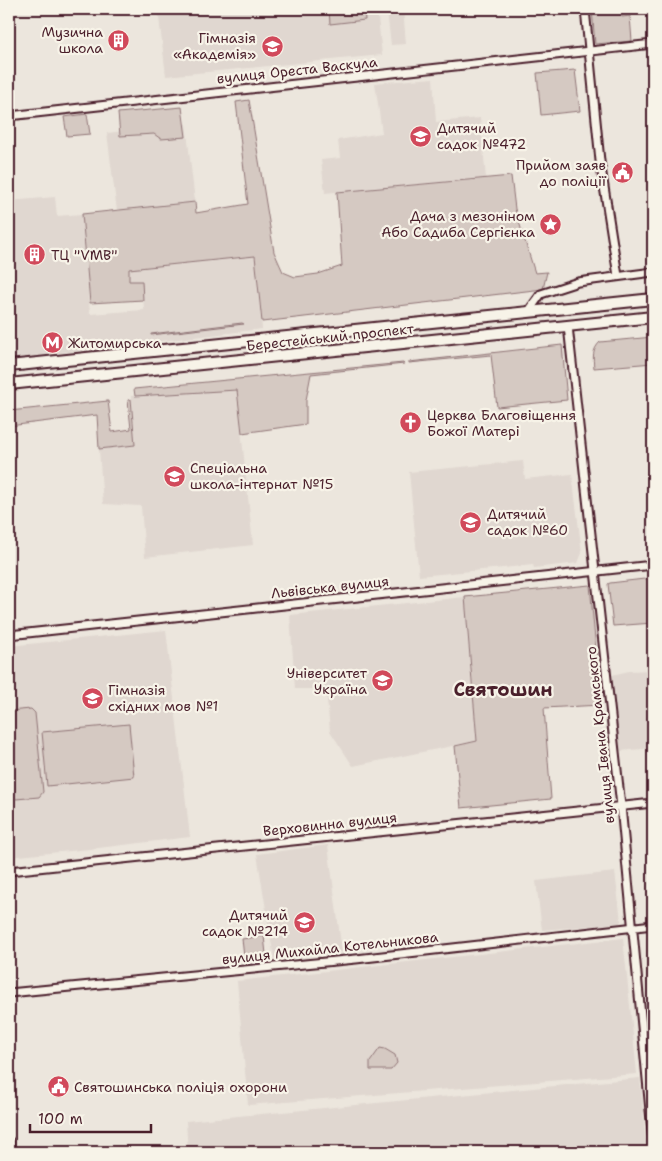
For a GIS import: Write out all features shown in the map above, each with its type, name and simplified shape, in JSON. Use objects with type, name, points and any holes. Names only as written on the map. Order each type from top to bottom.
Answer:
[{"type":"main road","name":"Берестейський проспект","points":[[9,366],[653,298]]},
{"type":"main road","name":"Берестейський проспект","points":[[9,384],[653,317]]},
{"type":"street","points":[[585,9],[600,161],[618,276]]},
{"type":"street","name":"вулиця Ореста Васкула","points":[[9,116],[653,44]]},
{"type":"street","points":[[528,312],[541,294],[578,282],[653,272]]},
{"type":"street","name":"вулиця Івана Крамського","points":[[568,326],[650,1084],[653,1142]]},
{"type":"street","name":"Львівська вулиця","points":[[9,635],[653,565]]},
{"type":"street","name":"Верховинна вулиця","points":[[9,871],[653,803]]},
{"type":"street","name":"вулиця Михайла Котельникова","points":[[9,993],[356,958],[653,925]]},
{"type":"street","points":[[9,1069],[9,1092]]},
{"type":"street","points":[[9,1142],[9,1152]]},
{"type":"shaded area","name":"Гімназія «Академія»","points":[[158,9],[377,9],[382,55],[166,76]]},
{"type":"shaded area","points":[[329,9],[364,9],[365,20],[330,24]]},
{"type":"shaded area","points":[[403,9],[406,44],[391,45],[387,11]]},
{"type":"shaded area","points":[[592,9],[621,9],[622,17],[630,16],[632,41],[595,44]]},
{"type":"shaded area","points":[[575,70],[580,111],[541,115],[537,73]]},
{"type":"shaded area","name":"Дитячий садок №472","points":[[433,78],[436,122],[480,118],[486,178],[325,193],[321,160],[340,158],[338,140],[382,133],[375,83]]},
{"type":"shaded area","points":[[249,100],[274,252],[283,272],[295,277],[318,274],[342,266],[337,192],[511,176],[515,209],[535,273],[547,272],[543,289],[262,322],[255,256],[129,269],[129,281],[142,281],[143,300],[90,303],[82,214],[195,202],[196,213],[248,204],[236,102]]},
{"type":"shaded area","points":[[182,107],[186,137],[161,139],[154,134],[120,136],[118,113]]},
{"type":"shaded area","points":[[87,114],[90,134],[67,136],[64,117]]},
{"type":"shaded area","points":[[186,124],[195,202],[117,211],[107,133]]},
{"type":"shaded area","points":[[55,197],[57,216],[82,214],[90,314],[144,310],[142,281],[129,281],[128,269],[255,256],[262,329],[9,359],[9,201]]},
{"type":"shaded area","points":[[244,324],[151,335],[151,334]]},
{"type":"shaded area","points":[[653,337],[653,363],[594,368],[594,351],[600,342]]},
{"type":"shaded area","points":[[562,345],[567,400],[497,407],[491,355],[409,363],[409,362]]},
{"type":"shaded area","points":[[403,363],[311,374],[306,400],[306,424],[242,433],[237,390],[135,396],[134,389]]},
{"type":"shaded area","name":"Спеціальна школа-інтернат №15","points":[[237,390],[253,545],[145,557],[141,506],[103,504],[99,449],[135,445],[131,396]]},
{"type":"shaded area","points":[[131,399],[135,445],[99,449],[97,415],[9,426],[9,411],[108,401],[112,432],[131,429],[128,400]]},
{"type":"shaded area","name":"Дитячий садок №60","points":[[523,461],[525,479],[572,474],[582,553],[578,563],[534,568],[533,565],[419,576],[409,472]]},
{"type":"shaded area","points":[[653,578],[653,623],[613,626],[608,584]]},
{"type":"shaded area","points":[[590,585],[601,705],[544,708],[551,799],[461,808],[455,746],[477,741],[465,597]]},
{"type":"shaded area","name":"Університет Україна","points":[[465,597],[477,741],[353,766],[330,731],[326,689],[295,689],[290,615]]},
{"type":"shaded area","name":"Гімназія східних мов №1","points":[[166,630],[190,837],[9,857],[9,646]]},
{"type":"shaded area","points":[[653,670],[653,748],[620,751],[612,675],[629,671]]},
{"type":"shaded area","points":[[31,709],[35,713],[43,792],[39,797],[16,799],[12,795],[9,762],[9,711]]},
{"type":"shaded area","points":[[129,724],[134,777],[47,786],[42,732]]},
{"type":"shaded area","name":"Дитячий садок №214","points":[[328,845],[342,952],[274,959],[257,854]]},
{"type":"shaded area","points":[[615,872],[621,921],[619,924],[542,930],[536,881]]},
{"type":"shaded area","points":[[264,936],[266,954],[244,957],[242,939]]},
{"type":"shaded area","points":[[623,938],[637,1074],[248,1105],[237,981]]},
{"type":"shaded area","points":[[380,1048],[395,1055],[397,1063],[391,1070],[370,1070],[370,1062]]},
{"type":"shaded area","points":[[640,1078],[647,1152],[188,1152],[186,1121]]},
{"type":"place","name":"Музична школа","points":[[119,40]]},
{"type":"place","name":"Гімназія «Академія»","points":[[272,46]]},
{"type":"place","name":"Дитячий садок №472","points":[[421,136]]},
{"type":"place","name":"Прийом заяв до поліції","points":[[622,173]]},
{"type":"place","name":"Дача з мезоніном Або Садиба Сергієнка","points":[[551,224]]},
{"type":"place","name":"ТЦ \"VMB\"","points":[[35,255]]},
{"type":"place","name":"Житомирська","points":[[52,343]]},
{"type":"place","name":"Церква Благовіщення Божої Матері","points":[[411,423]]},
{"type":"place","name":"Спеціальна школа-інтернат №15","points":[[174,476]]},
{"type":"place","name":"Дитячий садок №60","points":[[471,522]]},
{"type":"place","name":"Університет Україна","points":[[383,681]]},
{"type":"place","name":"Гімназія східних мов №1","points":[[92,698]]},
{"type":"place","name":"Дитячий садок №214","points":[[304,923]]},
{"type":"place","name":"Святошинська поліція охорони","points":[[58,1087]]},
{"type":"district","name":"Святошин","points":[[503,689]]}]
